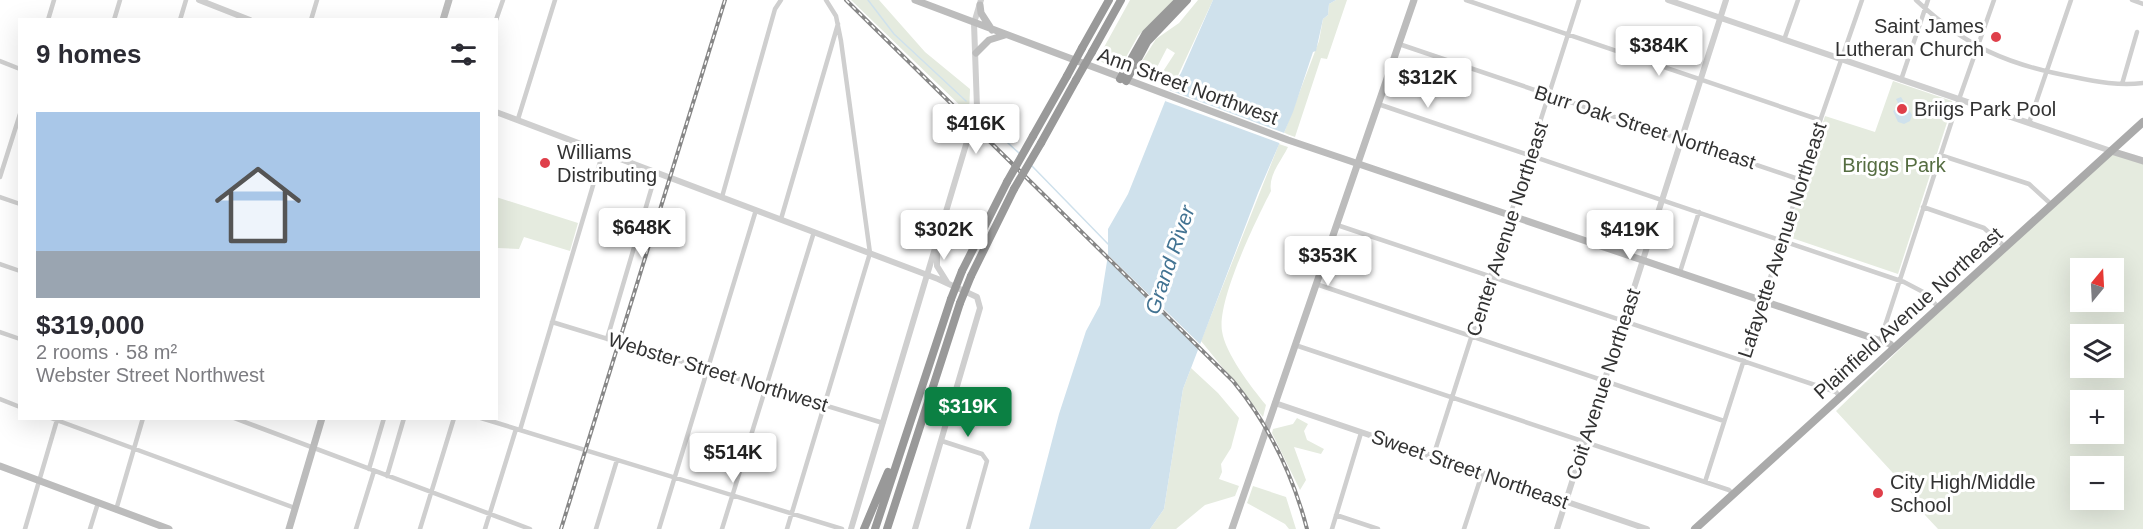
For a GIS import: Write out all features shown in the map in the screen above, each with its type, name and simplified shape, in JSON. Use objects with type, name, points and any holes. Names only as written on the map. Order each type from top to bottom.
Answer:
[{"type":"highway","points":[[875,529],[909,422],[962,272],[1007,182],[1109,0]]},
{"type":"highway","points":[[887,529],[960,303],[971,276],[1014,189],[1123,0]]},
{"type":"highway","points":[[1123,80],[1146,33],[1179,0]]},
{"type":"highway","points":[[1123,80],[1147,42],[1187,0]]},
{"type":"highway","points":[[864,529],[909,422]]},
{"type":"highway","points":[[893,529],[908,463]]},
{"type":"main road","points":[[444,18],[449,0]]},
{"type":"main road","name":"Ann Street Northwest","points":[[915,0],[1123,80],[1288,140],[1880,340],[1894,348]]},
{"type":"main road","points":[[1232,529],[1414,0]]},
{"type":"main road","points":[[980,2],[981,13],[992,30]]},
{"type":"main road","points":[[976,53],[989,40],[1005,35]]},
{"type":"main road","name":"Plainfield Avenue Northeast","points":[[1695,529],[2143,122]]},
{"type":"main road","points":[[2111,151],[2143,161]]},
{"type":"main road","points":[[289,529],[321,420]]},
{"type":"main road","points":[[0,466],[157,527],[169,529]]},
{"type":"street","points":[[49,18],[54,0]]},
{"type":"street","points":[[115,18],[120,0]]},
{"type":"street","points":[[181,18],[186,0]]},
{"type":"street","points":[[199,0],[244,18]]},
{"type":"street","points":[[312,18],[317,0]]},
{"type":"street","points":[[497,18],[502,0]]},
{"type":"street","points":[[518,119],[555,0]]},
{"type":"street","points":[[722,197],[775,9],[781,0]]},
{"type":"street","points":[[787,529],[870,253],[838,24],[826,0]]},
{"type":"street","points":[[1466,0],[1820,120]]},
{"type":"street","name":"Center Avenue Northeast","points":[[1433,457],[1580,0]]},
{"type":"street","points":[[1668,0],[2111,151]]},
{"type":"street","name":"Coit Avenue Northeast","points":[[1557,529],[1726,0]]},
{"type":"street","points":[[1784,40],[1798,0]]},
{"type":"street","name":"Lafayette Avenue Northeast","points":[[1705,482],[1820,120],[1863,0]]},
{"type":"street","points":[[1916,0],[1978,47],[2020,66],[2122,84],[2143,83]]},
{"type":"street","points":[[1902,80],[1928,0]]},
{"type":"street","points":[[1880,340],[1940,154],[1994,0]]},
{"type":"street","points":[[2029,123],[2072,0]]},
{"type":"street","points":[[2132,0],[2143,4]]},
{"type":"street","points":[[851,529],[977,108],[974,23],[980,2]]},
{"type":"street","points":[[780,219],[838,24]]},
{"type":"street","points":[[2122,84],[2137,32]]},
{"type":"street","name":"Burr Oak Street Northeast","points":[[1399,44],[1801,180]]},
{"type":"street","points":[[0,61],[18,68]]},
{"type":"street","points":[[1378,104],[1899,280],[1925,293],[1939,308]]},
{"type":"street","points":[[498,113],[972,293],[979,300],[980,308],[915,529]]},
{"type":"street","points":[[0,177],[18,120]]},
{"type":"street","points":[[485,529],[552,322],[603,152]]},
{"type":"street","points":[[1940,154],[2029,184],[2052,205]]},
{"type":"street","points":[[607,339],[656,173]]},
{"type":"street","points":[[0,197],[18,203]]},
{"type":"street","points":[[1923,207],[1984,228],[2005,247]]},
{"type":"street","points":[[659,529],[756,210]]},
{"type":"street","points":[[1680,272],[1699,212]]},
{"type":"street","points":[[1337,225],[1836,392],[1840,397]]},
{"type":"street","points":[[722,529],[814,232]]},
{"type":"street","points":[[940,232],[936,266],[948,283]]},
{"type":"street","points":[[0,264],[18,270]]},
{"type":"street","points":[[1316,284],[1724,421]]},
{"type":"street","name":"Webster Street Northwest","points":[[552,322],[883,423]]},
{"type":"street","points":[[0,332],[18,338]]},
{"type":"street","points":[[1295,345],[1729,490],[1733,494]]},
{"type":"street","points":[[0,399],[18,406]]},
{"type":"street","name":"Sweet Street Northeast","points":[[1275,403],[1647,529]]},
{"type":"street","points":[[25,529],[55,420]]},
{"type":"street","points":[[58,420],[295,508]]},
{"type":"street","points":[[116,510],[142,420]]},
{"type":"street","points":[[239,420],[530,529]]},
{"type":"street","points":[[356,529],[384,420]]},
{"type":"street","points":[[387,476],[403,420]]},
{"type":"street","points":[[420,529],[453,420]]},
{"type":"street","points":[[487,420],[842,529]]},
{"type":"street","points":[[1332,529],[1361,433]]},
{"type":"street","points":[[942,441],[986,456],[986,467],[968,529]]},
{"type":"street","points":[[596,529],[617,460]]},
{"type":"street","points":[[1464,529],[1482,474]]},
{"type":"street","points":[[90,529],[98,503]]},
{"type":"street","points":[[1336,515],[1378,529]]},
{"type":"green space","points":[[851,0],[879,0],[925,52],[970,89],[969,114]]},
{"type":"green space","points":[[1130,0],[1174,0],[1138,36],[1121,66],[1111,66],[1097,60]]},
{"type":"green space","points":[[1198,0],[1213,0],[1175,82],[1160,76],[1175,53],[1167,48],[1153,75],[1137,69],[1156,39],[1179,23]]},
{"type":"green space","points":[[1336,0],[1347,0],[1327,59],[1321,58],[1295,137],[1284,133],[1319,41],[1323,19],[1328,15],[1329,4]]},
{"type":"green space","name":"Briggs Park","points":[[1893,81],[1952,101],[1953,104],[1898,274],[1786,236],[1825,116],[1875,132]]},
{"type":"green space","points":[[1279,144],[1288,147],[1273,173],[1271,191],[1239,260],[1225,300],[1222,317],[1224,340],[1233,359],[1266,405],[1263,417],[1201,341]]},
{"type":"green space","points":[[2113,154],[2143,164],[2143,529],[1938,529],[1924,514],[1926,509],[1836,411],[1970,281]]},
{"type":"green space","points":[[498,198],[578,223],[570,251],[524,237],[519,249],[498,248]]},
{"type":"green space","points":[[1191,368],[1218,393],[1239,418],[1231,448],[1221,464],[1222,472],[1219,479],[1239,486],[1235,496],[1205,505],[1176,529],[1150,529],[1164,509],[1183,389]]},
{"type":"green space","points":[[1297,418],[1308,424],[1304,431],[1307,440],[1324,449],[1321,454],[1294,447],[1306,480],[1300,490],[1272,433],[1273,429],[1293,424]]},
{"type":"green space","points":[[1253,486],[1286,497],[1296,529],[1289,529],[1285,524],[1247,503]]},
{"type":"water","name":"Grand River","points":[[1213,0],[1336,0],[1329,4],[1328,15],[1323,19],[1316,51],[1313,52],[1293,112],[1258,193],[1183,389],[1164,509],[1150,529],[1029,529],[1059,414],[1086,331],[1100,305],[1108,255],[1108,229],[1128,194],[1170,89],[1181,73]]},
{"type":"water","name":"Briigs Park Pool","points":[[1901,97],[1912,115],[1910,121],[1904,124],[1898,122],[1893,111],[1900,107],[1896,99]]},
{"type":"pier","points":[[1169,90],[1287,134],[1282,144],[1165,101]]},
{"type":"pier","points":[[1105,252],[1201,345],[1199,347],[1105,255]]},
{"type":"waterway","points":[[868,0],[894,34],[966,101]]},
{"type":"waterway","points":[[983,120],[1020,154]]},
{"type":"waterway","points":[[1032,166],[1108,244]]},
{"type":"railway","points":[[561,529],[725,0]]},
{"type":"railway","points":[[846,0],[1233,381],[1269,433],[1295,489],[1307,529]]},
{"type":"place","name":"Saint James Lutheran Church","points":[[1996,37]]},
{"type":"place","name":"Briigs Park Pool","points":[[1902,109]]},
{"type":"place","name":"Williams Distributing","points":[[545,163]]},
{"type":"place","name":"City High/Middle School","points":[[1878,493]]}]
